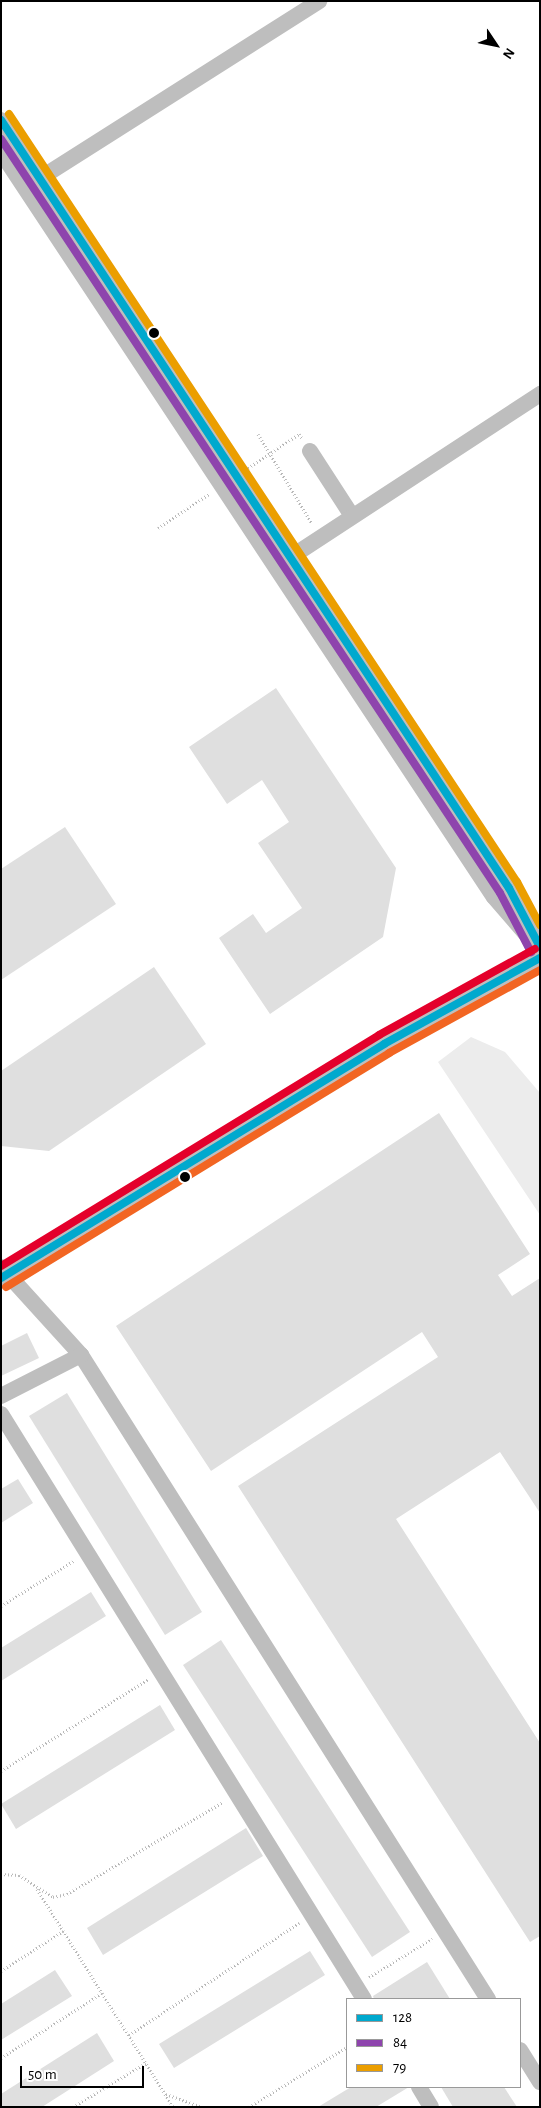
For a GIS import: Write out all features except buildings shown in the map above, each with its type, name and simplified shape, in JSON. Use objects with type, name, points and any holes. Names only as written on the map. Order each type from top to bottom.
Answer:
[{"type":"street","points":[[40,179],[319,1]]},
{"type":"street","points":[[1,120],[509,888],[540,949]]},
{"type":"street","points":[[1,152],[494,897],[540,949]]},
{"type":"street","points":[[290,557],[540,394]]},
{"type":"street","points":[[310,450],[352,516]]},
{"type":"street","points":[[487,1998],[81,1354],[3,1274],[384,1044],[540,958]]},
{"type":"street","points":[[1,1396],[81,1354]]},
{"type":"street","points":[[1,1414],[360,1992]]},
{"type":"street","points":[[521,2052],[540,2082]]},
{"type":"street","points":[[420,2088],[431,2107]]},
{"type":"path","points":[[258,434],[311,522]]},
{"type":"path","points":[[1,1606],[88,1553]]},
{"type":"path","points":[[1,1772],[161,1672]]},
{"type":"path","points":[[1,1874],[11,1872],[53,1897],[67,1894],[237,1794]]},
{"type":"path","points":[[36,1887],[173,2107]]},
{"type":"path","points":[[129,2036],[312,1915]]},
{"type":"path","points":[[1,1971],[63,1931]]},
{"type":"path","points":[[360,1992],[445,1932]]},
{"type":"path","points":[[1,2058],[102,1993]]},
{"type":"path","points":[[249,2107],[346,2048]]},
{"type":"path","points":[[73,2107],[146,2063]]},
{"type":"path","points":[[166,2094],[202,2107]]},
{"type":"shaded area","points":[[471,1037],[505,1052],[540,1093],[540,1215],[438,1062]]},
{"type":"transit line","name":"79","points":[[9,114],[517,882],[540,925]]},
{"type":"transit line","name":"128","points":[[1,120],[509,888],[540,947]]},
{"type":"transit line","name":"84","points":[[1,139],[500,893],[531,952]]},
{"type":"transit line","points":[[1,1266],[379,1035],[535,949]]},
{"type":"transit line","name":"128","points":[[1,1278],[384,1044],[540,958]]},
{"type":"transit line","points":[[6,1287],[389,1053],[540,970]]}]
